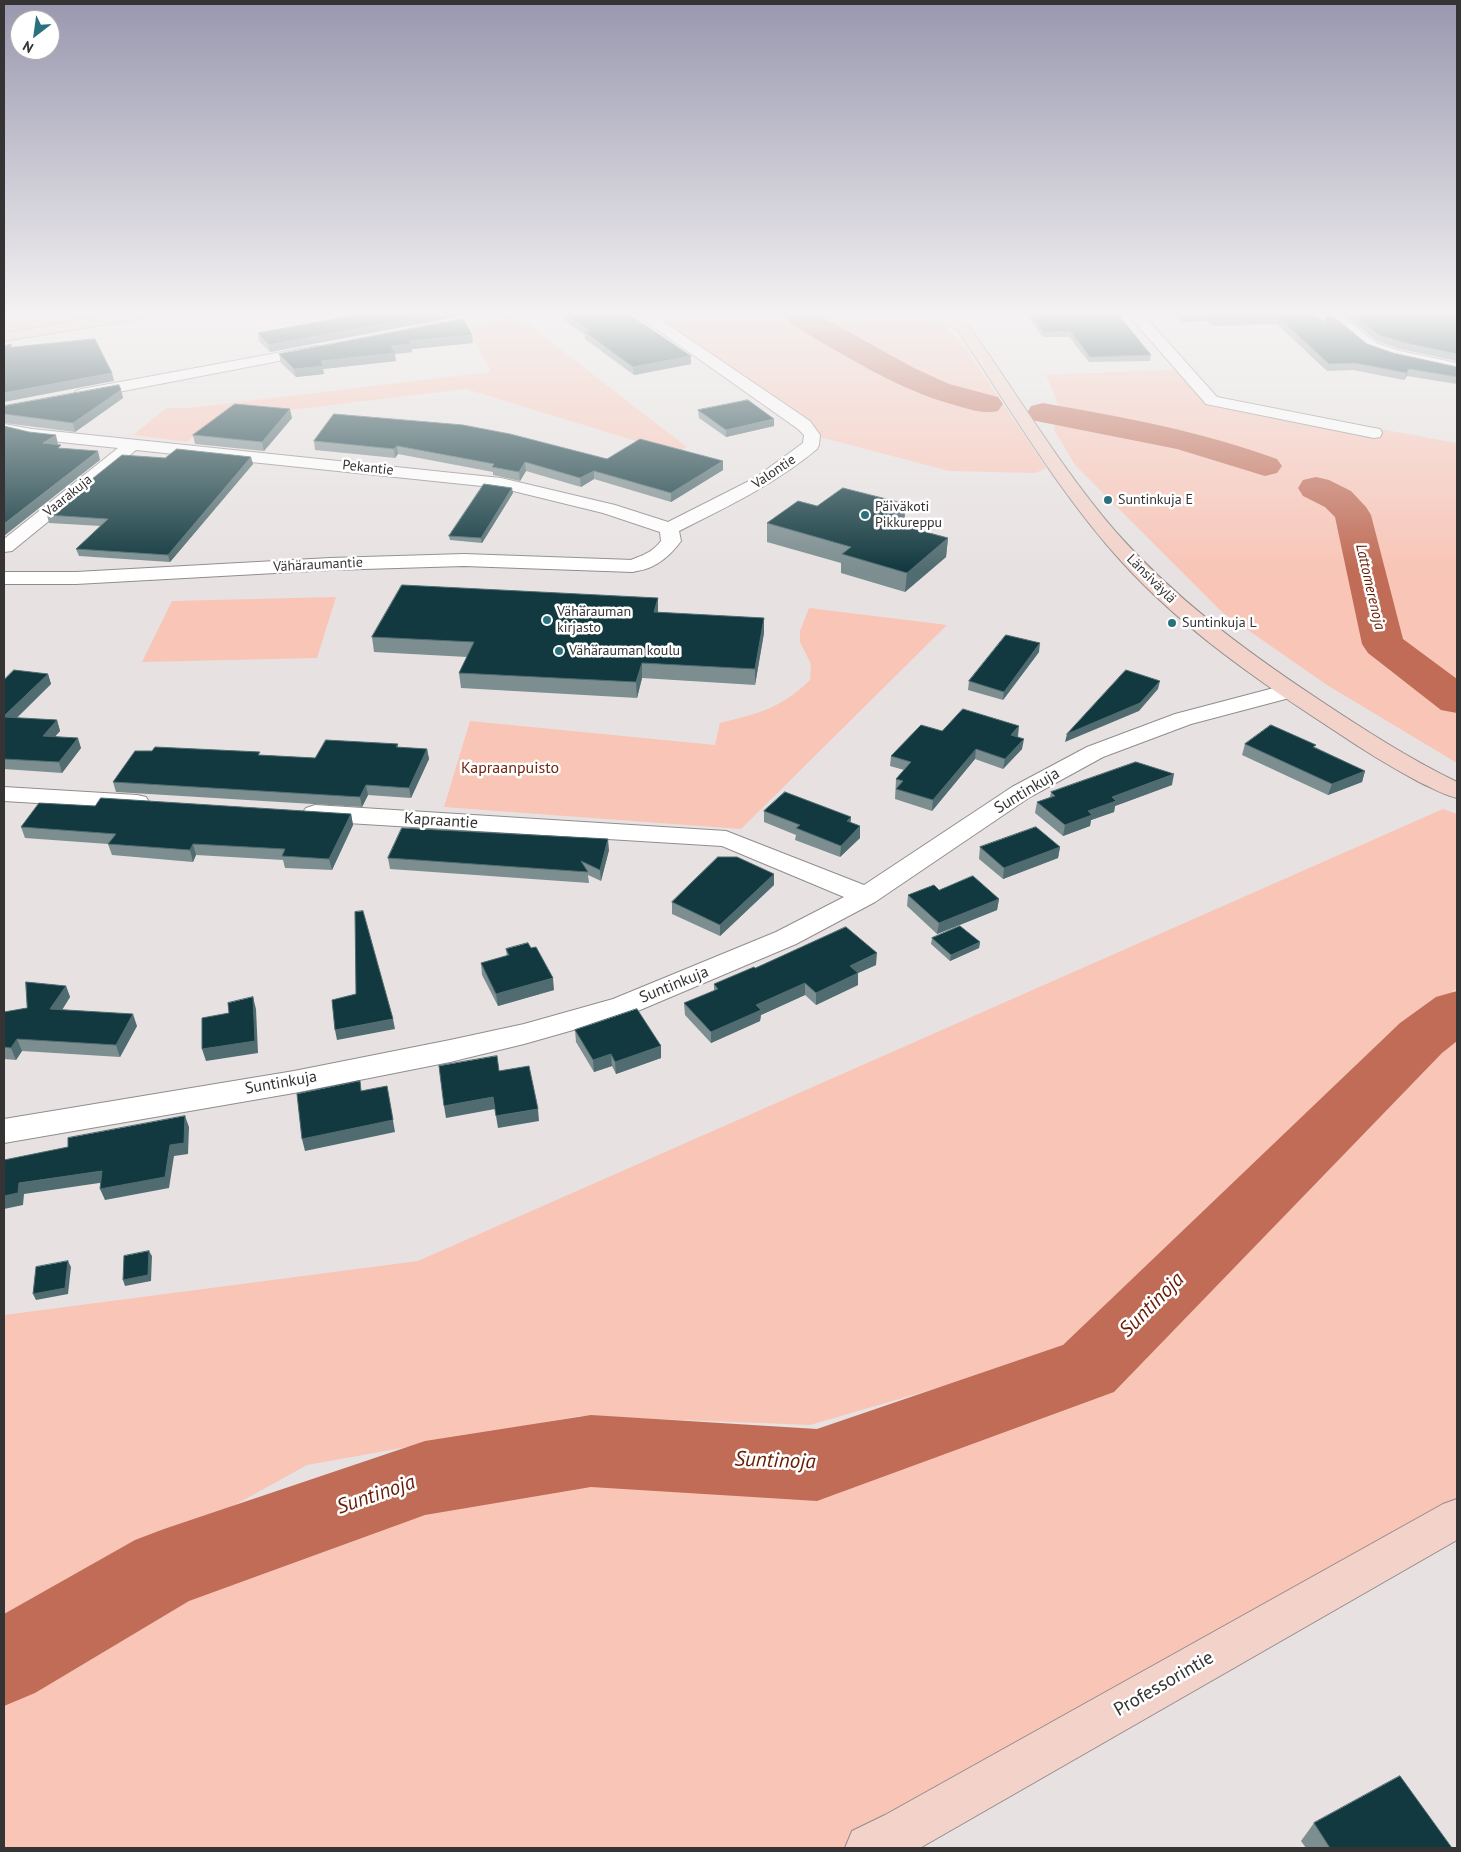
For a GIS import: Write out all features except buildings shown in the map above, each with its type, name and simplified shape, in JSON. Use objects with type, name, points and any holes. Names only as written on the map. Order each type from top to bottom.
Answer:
[{"type":"main road","name":"Länsiväylä","points":[[1012,397],[1094,516],[1123,552],[1181,610],[1238,655],[1289,691],[1384,751],[1457,791]]},
{"type":"main road","name":"Professorintie","points":[[869,1848],[920,1822],[1457,1518]]},
{"type":"street","name":"Valontie","points":[[668,529],[725,502],[773,474],[811,445],[812,435],[804,425],[764,397]]},
{"type":"street","points":[[1209,397],[1212,401],[1374,433]]},
{"type":"street","name":"Pekantie","points":[[4,429],[132,445],[501,483],[609,508],[668,529]]},
{"type":"street","name":"Vaarakuja","points":[[5,547],[132,445]]},
{"type":"street","name":"Vähäraumantie","points":[[4,578],[76,578],[330,564],[464,560],[633,566],[662,554],[671,541],[668,529]]},
{"type":"street","name":"Suntinkuja","points":[[4,1131],[294,1082],[524,1034],[622,1006],[786,938],[866,896],[1021,792],[1095,752],[1183,719],[1289,691]]},
{"type":"street","points":[[4,794],[162,804]]},
{"type":"street","name":"Kapraantie","points":[[290,812],[726,839],[866,896]]},
{"type":"green space","points":[[277,397],[395,397],[215,419],[187,442],[133,435],[166,408],[188,408]]},
{"type":"green space","points":[[494,397],[623,397],[687,447],[675,453]]},
{"type":"green space","points":[[759,397],[999,397],[1046,468],[1036,473],[949,471],[812,435]]},
{"type":"green space","points":[[1055,397],[1214,397],[1457,443],[1457,763],[1327,685],[1222,612],[1075,465],[1054,430],[1059,406]]},
{"type":"green space","points":[[336,597],[317,658],[142,662],[172,601]]},
{"type":"green space","name":"Kapraanpuisto","points":[[809,608],[947,625],[741,829],[444,807],[470,721],[715,745],[720,723],[779,704],[810,680],[811,664],[800,642],[800,631]]},
{"type":"green space","points":[[1443,809],[1457,814],[1457,988],[1064,1351],[810,1425],[580,1416],[307,1465],[4,1633],[4,1315],[418,1261]]},
{"type":"green space","points":[[1457,1011],[1457,1518],[902,1832],[869,1848],[4,1848],[4,1680],[164,1569],[425,1478],[591,1451],[817,1465],[1088,1369],[1421,1038]]},
{"type":"waterway","name":"Lattomerenoja","points":[[962,397],[987,404]]},
{"type":"waterway","name":"Lattomerenoja","points":[[1043,413],[1183,440],[1211,447],[1265,466]]},
{"type":"waterway","name":"Lattomerenoja","points":[[1316,488],[1338,499],[1353,515],[1383,644],[1457,700]]},
{"type":"waterway","name":"Suntinoja","points":[[4,1662],[164,1569],[425,1478],[591,1451],[817,1465],[1088,1369],[1421,1038],[1457,1011]]},
{"type":"place","name":"Suntinkuja E","points":[[1108,500]]},
{"type":"place","name":"Päiväkoti Pikkureppu","points":[[865,515]]},
{"type":"place","name":"Vähärauman kirjasto","points":[[547,620]]},
{"type":"place","name":"Suntinkuja L","points":[[1172,623]]},
{"type":"place","name":"Vähärauman koulu","points":[[559,651]]}]
